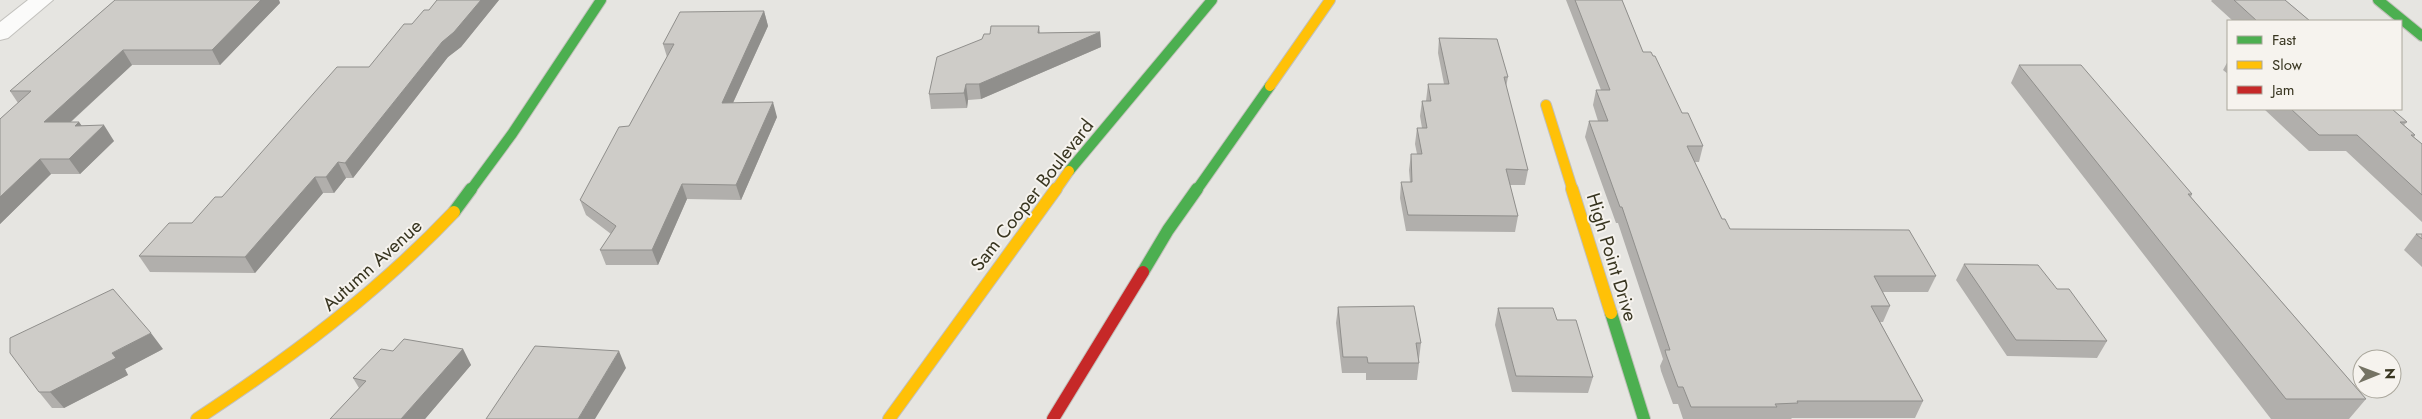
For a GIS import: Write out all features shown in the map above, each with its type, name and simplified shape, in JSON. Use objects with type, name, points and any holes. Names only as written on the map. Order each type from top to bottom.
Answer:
[{"type":"main road","name":"Autumn Avenue","points":[[197,419],[329,328],[396,273],[426,243],[455,211],[489,166],[601,0]]},
{"type":"main road","name":"Sam Cooper Boulevard","points":[[888,419],[1059,183],[1212,0]]},
{"type":"main road","points":[[1053,419],[1168,230],[1330,0]]},
{"type":"main road","points":[[2378,0],[2422,36]]},
{"type":"main road","name":"High Point Drive","points":[[1546,105],[1644,419]]},
{"type":"street","points":[[0,32],[42,0]]},
{"type":"building","points":[[115,0],[261,0],[212,50],[123,50],[44,122],[79,122],[75,126],[104,125],[69,159],[40,159],[0,197],[0,119],[31,91],[10,91]]},
{"type":"building","points":[[437,0],[481,0],[454,32],[442,42],[345,163],[338,162],[326,177],[315,177],[245,257],[139,256],[169,223],[192,223],[215,197],[222,197],[337,67],[369,67],[404,24],[412,24],[424,10],[429,10]]},
{"type":"building","points":[[1575,0],[1622,0],[1643,52],[1651,52],[1655,56],[1682,113],[1688,113],[1703,146],[1687,146],[1722,219],[1725,219],[1730,229],[1909,230],[1936,276],[1874,276],[1890,306],[1871,306],[1923,401],[1797,401],[1798,403],[1775,404],[1777,407],[1691,407],[1683,387],[1678,387],[1666,354],[1665,350],[1670,350],[1622,207],[1620,207],[1589,121],[1608,121],[1596,90],[1610,90]]},
{"type":"building","points":[[2234,0],[2285,0],[2309,20],[2256,20]]},
{"type":"building","points":[[764,11],[722,103],[773,102],[736,185],[682,184],[652,250],[600,250],[616,226],[580,200],[619,127],[629,126],[674,44],[663,44],[680,12]]},
{"type":"building","points":[[991,26],[1039,26],[1038,33],[1100,32],[979,84],[966,84],[964,93],[929,94],[937,57],[982,39],[984,34],[990,34]]},
{"type":"building","points":[[1439,38],[1497,39],[1508,77],[1504,77],[1528,170],[1506,169],[1518,216],[1408,215],[1401,182],[1412,182],[1411,154],[1422,154],[1417,128],[1427,128],[1422,101],[1431,101],[1428,84],[1449,84]]},
{"type":"building","points":[[2019,65],[2081,65],[2192,194],[2188,194],[2352,383],[2352,399],[2286,399]]},
{"type":"building","points":[[2292,110],[2393,110],[2407,122],[2400,122],[2422,144],[2422,195],[2357,135],[2319,135]]},
{"type":"building","points":[[1964,264],[2038,265],[2057,289],[2069,289],[2107,341],[2016,340]]},
{"type":"building","points":[[113,289],[151,333],[112,353],[116,358],[50,392],[39,392],[10,353],[10,338]]},
{"type":"building","points":[[1414,306],[1421,343],[1416,343],[1419,363],[1368,363],[1367,357],[1343,357],[1338,307]]},
{"type":"building","points":[[1498,308],[1553,308],[1557,320],[1576,320],[1593,377],[1516,376]]},
{"type":"building","points":[[404,339],[463,349],[401,419],[330,419],[366,381],[353,378],[381,349],[393,351]]},
{"type":"building","points":[[535,346],[619,351],[578,419],[486,419]]},
{"type":"traffic: fast","points":[[454,212],[512,134],[601,0]]},
{"type":"traffic: fast","points":[[1069,171],[1212,0]]},
{"type":"traffic: fast","points":[[2378,0],[2422,36]]},
{"type":"traffic: fast","points":[[1143,272],[1168,230],[1270,86]]},
{"type":"traffic: fast","points":[[1611,313],[1644,419]]},
{"type":"traffic: slow","points":[[1270,86],[1330,0]]},
{"type":"traffic: slow","points":[[1546,105],[1611,313]]},
{"type":"traffic: slow","points":[[889,419],[1069,171]]},
{"type":"traffic: slow","points":[[197,419],[266,373],[332,324],[395,271],[454,212]]},
{"type":"traffic: jam","points":[[1053,419],[1143,272]]}]
